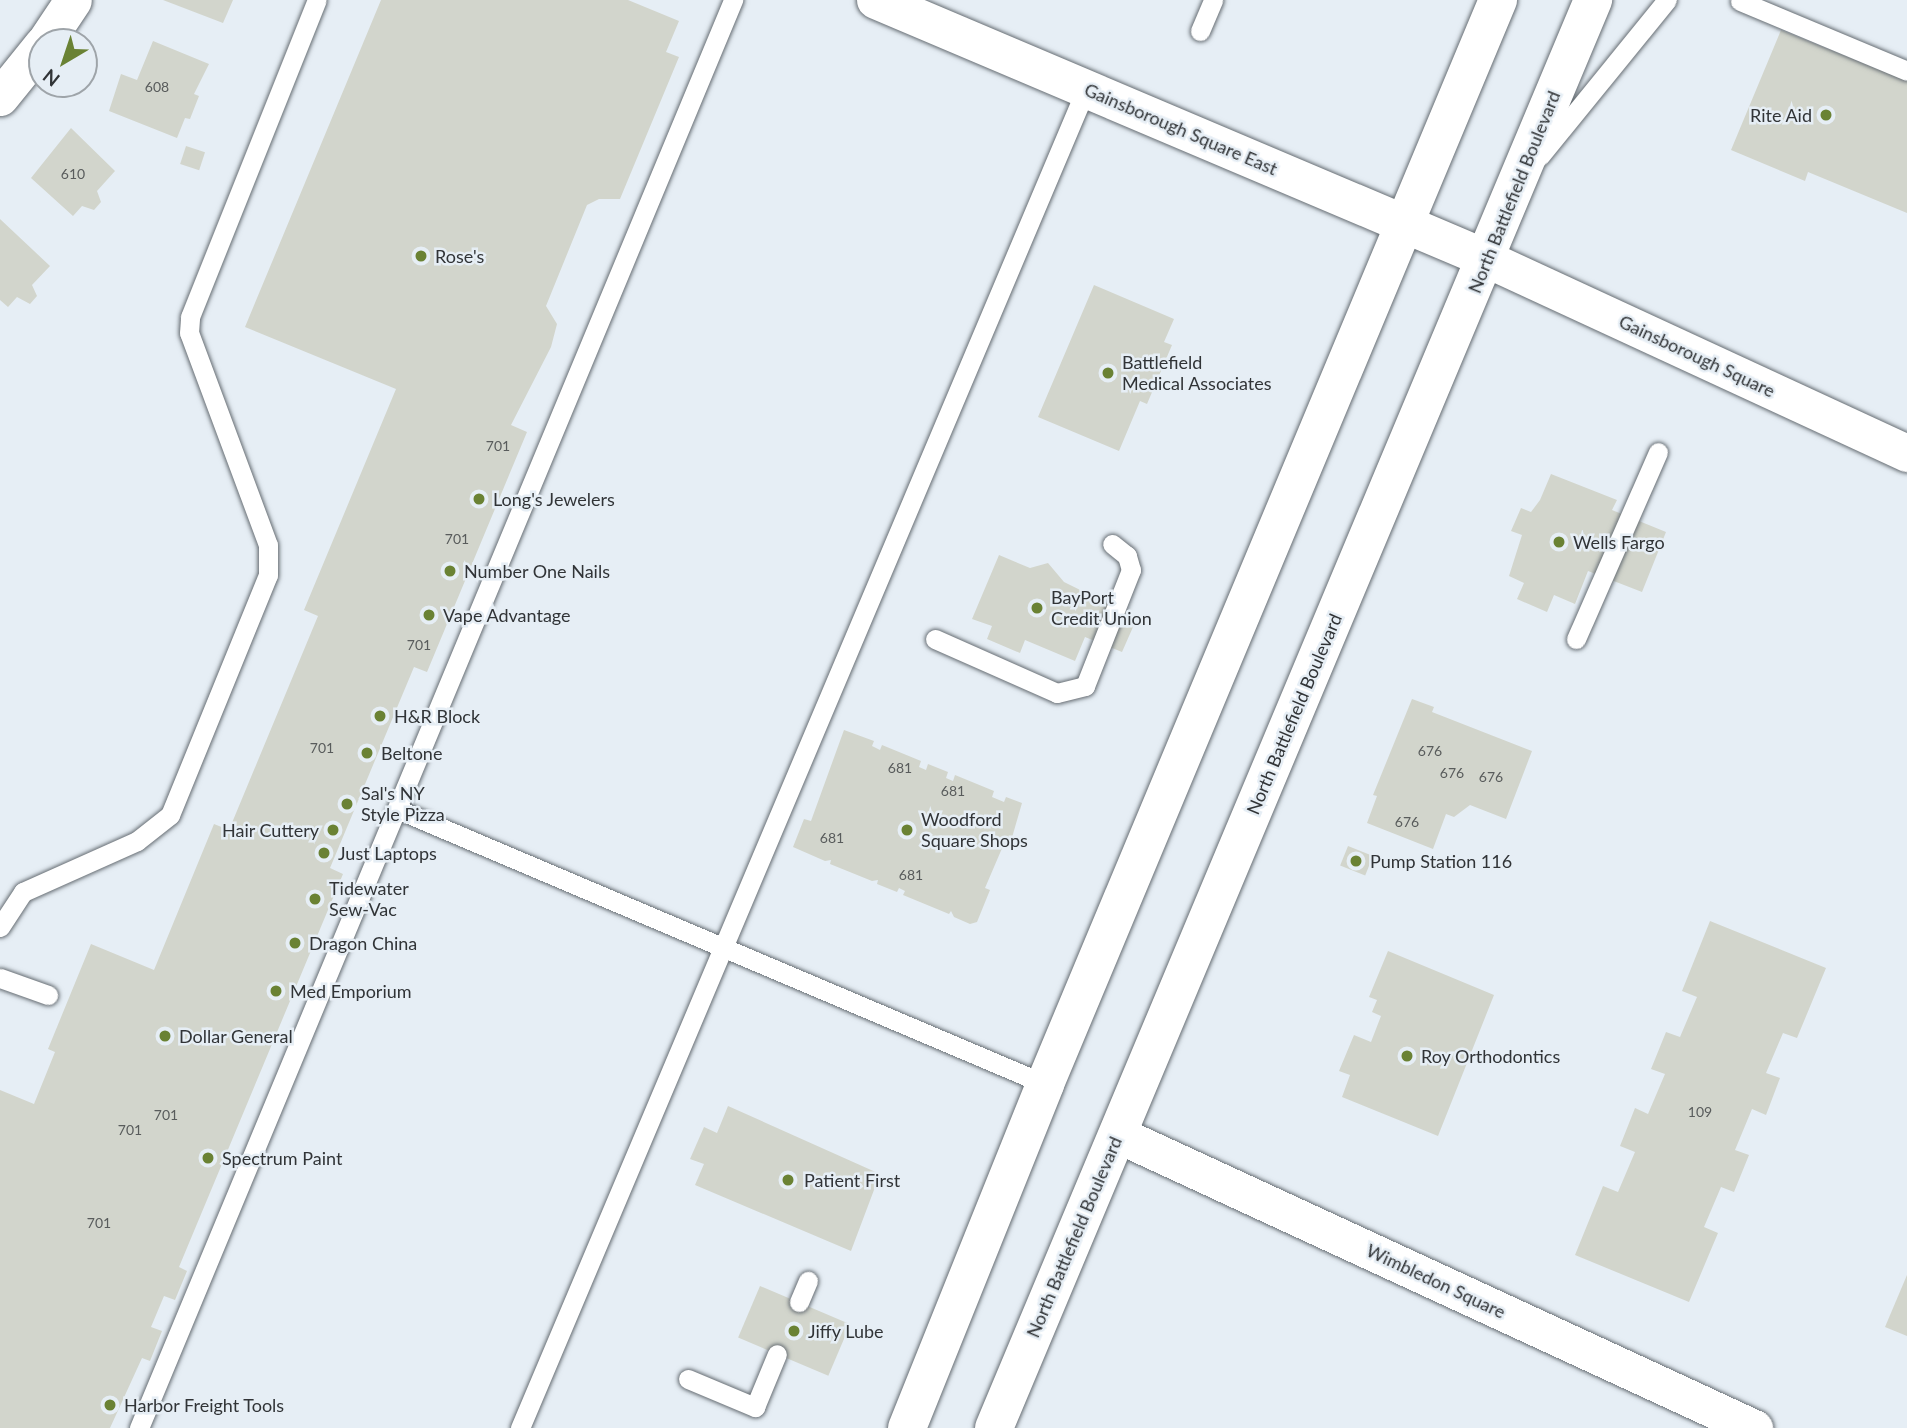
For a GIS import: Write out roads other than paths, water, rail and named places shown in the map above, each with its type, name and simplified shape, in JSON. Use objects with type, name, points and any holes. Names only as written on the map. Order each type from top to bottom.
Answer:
[{"type":"main road","name":"Gainsborough Square East","points":[[876,0],[1487,259]]},
{"type":"main road","points":[[907,1428],[1045,1084],[1407,225],[1498,0]]},
{"type":"main road","name":"North Battlefield Boulevard","points":[[993,1428],[1487,259],[1592,0]]},
{"type":"street","points":[[54,28],[72,0]]},
{"type":"street","points":[[0,97],[28,62]]},
{"type":"street","name":"Gainsborough Square","points":[[1487,259],[1907,453]]},
{"type":"street","name":"Wimbledon Square","points":[[1117,1134],[1754,1428]]},
{"type":"lane","points":[[0,927],[23,892],[137,841],[170,815],[268,575],[268,545],[189,333],[190,317],[317,0]]},
{"type":"lane","points":[[139,1428],[733,0]]},
{"type":"lane","points":[[1200,31],[1213,0]]},
{"type":"lane","points":[[1518,185],[1667,0]]},
{"type":"lane","points":[[1740,1],[1907,71]]},
{"type":"lane","points":[[520,1428],[1086,89]]},
{"type":"lane","points":[[1576,639],[1658,452]]},
{"type":"lane","points":[[935,639],[1056,693],[1085,686],[1131,570],[1127,556],[1112,544]]},
{"type":"lane","points":[[397,809],[1045,1084]]},
{"type":"lane","points":[[0,978],[48,995]]},
{"type":"lane","points":[[799,1302],[808,1281]]},
{"type":"lane","points":[[688,1379],[755,1407],[777,1354]]},
{"type":"place","name":"Rite Aid","points":[[1826,115]]},
{"type":"place","name":"Rose's","points":[[421,256]]},
{"type":"place","name":"Battlefield Medical Associates","points":[[1108,373]]},
{"type":"place","name":"Long's Jewelers","points":[[479,499]]},
{"type":"place","name":"Wells Fargo","points":[[1559,542]]},
{"type":"place","name":"Number One Nails","points":[[450,571]]},
{"type":"place","name":"BayPort Credit Union","points":[[1037,608]]},
{"type":"place","name":"Vape Advantage","points":[[429,615]]},
{"type":"place","name":"H&R Block","points":[[380,716]]},
{"type":"place","name":"Beltone","points":[[367,753]]},
{"type":"place","name":"Sal's NY Style Pizza","points":[[347,804]]},
{"type":"place","name":"Hair Cuttery","points":[[333,830]]},
{"type":"place","name":"Woodford Square Shops","points":[[907,830]]},
{"type":"place","name":"Just Laptops","points":[[324,853]]},
{"type":"place","name":"Pump Station 116","points":[[1356,861]]},
{"type":"place","name":"Tidewater Sew-Vac","points":[[315,899]]},
{"type":"place","name":"Dragon China","points":[[295,943]]},
{"type":"place","name":"Med Emporium","points":[[276,991]]},
{"type":"place","name":"Dollar General","points":[[165,1036]]},
{"type":"place","name":"Roy Orthodontics","points":[[1407,1056]]},
{"type":"place","name":"Spectrum Paint","points":[[208,1158]]},
{"type":"place","name":"Patient First","points":[[788,1180]]},
{"type":"place","name":"Jiffy Lube","points":[[794,1331]]},
{"type":"place","name":"Harbor Freight Tools","points":[[110,1405]]}]
